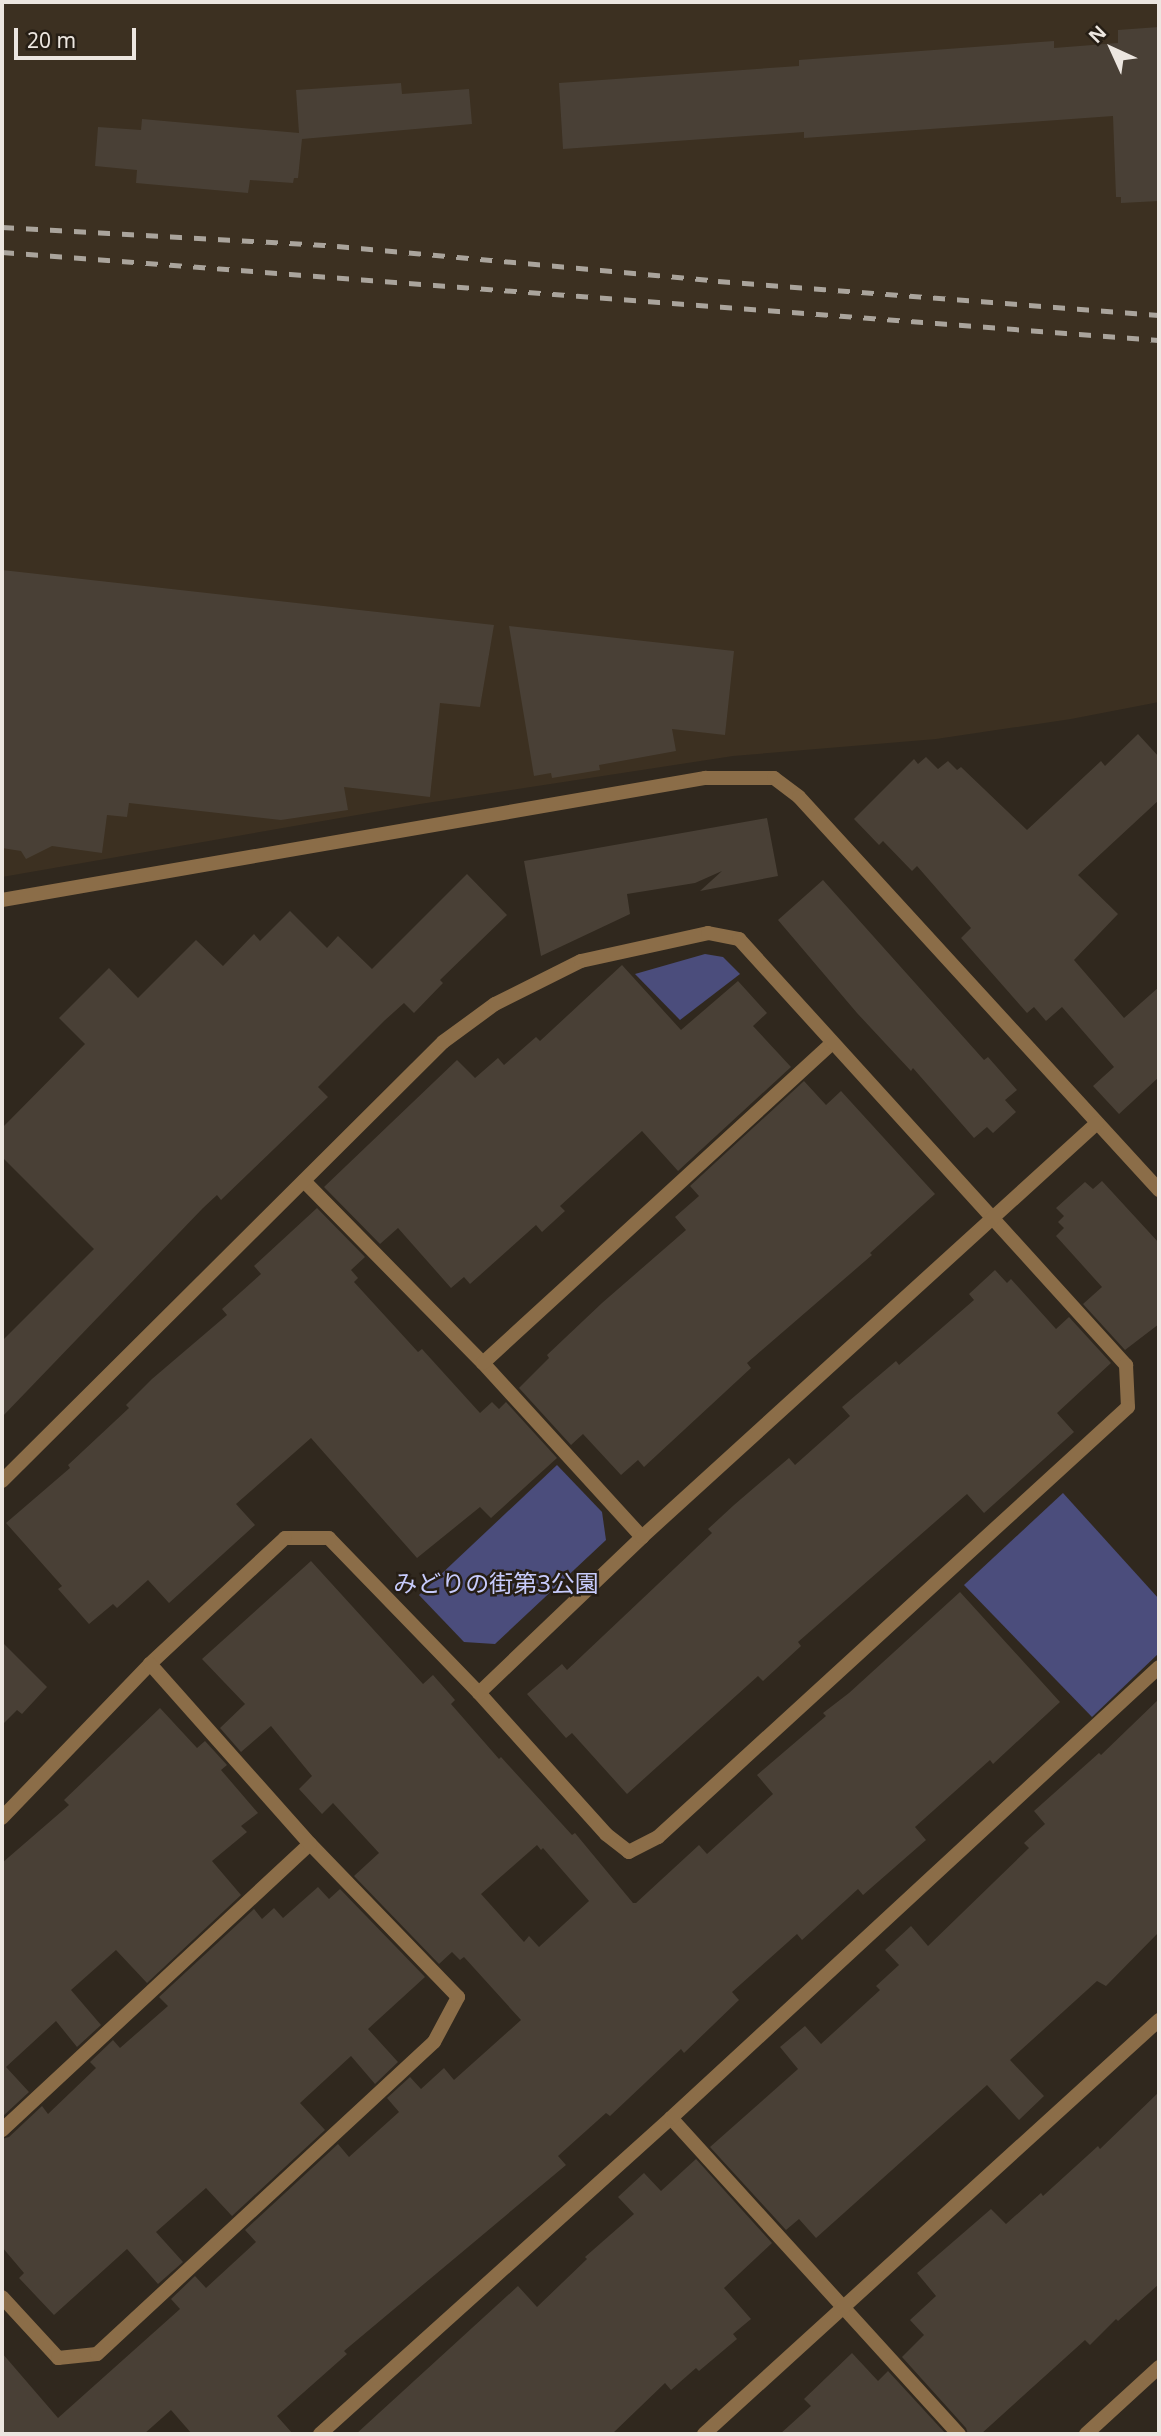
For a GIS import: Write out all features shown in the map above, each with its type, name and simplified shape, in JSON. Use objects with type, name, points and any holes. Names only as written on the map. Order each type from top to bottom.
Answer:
[{"type":"street","points":[[2,900],[705,778],[774,778],[799,797],[1159,1190]]},
{"type":"street","points":[[2,1481],[443,1042],[495,1004],[581,961],[708,933],[739,939],[1126,1365],[1128,1407],[658,1837],[629,1852],[606,1834],[479,1693],[329,1538],[285,1538],[150,1664],[2,1818]]},
{"type":"street","points":[[483,1363],[832,1043]]},
{"type":"street","points":[[479,1693],[642,1536],[1097,1123]]},
{"type":"street","points":[[304,1181],[483,1363],[642,1536]]},
{"type":"street","points":[[2,2297],[58,2358],[97,2354],[434,2042],[458,1997],[310,1844],[150,1664]]},
{"type":"street","points":[[320,2434],[671,2118],[1159,1667]]},
{"type":"street","points":[[2,2130],[310,1844]]},
{"type":"street","points":[[704,2434],[1159,2020]]},
{"type":"street","points":[[671,2118],[959,2434]]},
{"type":"street","points":[[1086,2434],[1159,2367]]},
{"type":"shaded area","points":[[2,2],[1159,2],[1159,702],[1071,719],[936,739],[733,756],[420,804],[2,877]]},
{"type":"green space","points":[[705,954],[723,957],[740,974],[680,1020],[635,974]]},
{"type":"green space","name":"みどりの街第3公園","points":[[557,1465],[602,1512],[606,1540],[495,1644],[464,1642],[419,1595]]},
{"type":"green space","points":[[1063,1493],[1159,1599],[1159,1653],[1092,1717],[964,1585]]},
{"type":"building","points":[[1159,27],[1159,201],[1121,203],[1121,197],[1116,197],[1113,116],[804,138],[804,132],[563,149],[559,83],[799,66],[799,60],[1054,41],[1054,48],[1118,43],[1118,30]]},
{"type":"building","points":[[401,83],[402,94],[469,89],[472,124],[302,139],[298,178],[294,178],[293,183],[250,180],[248,193],[136,183],[137,170],[95,166],[98,127],[141,130],[142,119],[299,133],[296,90]]},
{"type":"building","points":[[2,570],[494,625],[480,707],[440,703],[430,797],[344,787],[348,810],[281,820],[129,803],[127,817],[107,815],[102,853],[52,846],[26,859],[21,851],[2,848]]},
{"type":"building","points":[[509,626],[734,651],[725,735],[672,729],[676,751],[599,765],[600,770],[552,778],[551,773],[534,776]]},
{"type":"building","points":[[1138,734],[1159,757],[1159,800],[1078,875],[1118,914],[1074,960],[1124,1018],[1159,987],[1159,1077],[1119,1114],[1093,1086],[1114,1067],[1062,1007],[1046,1021],[1034,1007],[1027,1013],[961,938],[971,928],[917,866],[912,871],[883,841],[879,845],[854,819],[914,759],[918,764],[926,757],[938,769],[948,761],[957,770],[961,767],[1027,830],[1101,761],[1105,766]]},
{"type":"building","points":[[767,818],[778,876],[700,891],[722,871],[695,883],[627,894],[630,914],[541,956],[524,861]]},
{"type":"building","points":[[467,874],[507,915],[440,980],[443,983],[414,1013],[404,1003],[384,1021],[318,1087],[328,1097],[221,1200],[217,1195],[203,1208],[2,1417],[2,1341],[94,1249],[2,1157],[2,1128],[85,1044],[59,1018],[109,968],[138,998],[196,940],[223,966],[254,934],[260,941],[290,911],[327,948],[338,936],[372,969]]},
{"type":"building","points":[[823,880],[984,1060],[988,1057],[1017,1090],[1005,1100],[1016,1112],[993,1133],[987,1127],[974,1138],[913,1068],[911,1071],[857,1013],[778,920]]},
{"type":"building","points":[[622,965],[681,1030],[738,981],[767,1013],[753,1026],[791,1067],[678,1171],[642,1131],[560,1206],[565,1211],[542,1232],[536,1225],[470,1284],[464,1277],[451,1288],[398,1228],[380,1244],[324,1187],[457,1060],[475,1078],[498,1058],[504,1065],[536,1037],[540,1041]]},
{"type":"building","points":[[804,1081],[826,1105],[841,1091],[935,1194],[870,1253],[872,1255],[747,1363],[751,1368],[644,1467],[638,1460],[621,1475],[583,1434],[571,1445],[519,1388],[549,1358],[547,1355],[686,1230],[675,1217],[699,1196],[690,1186]]},
{"type":"building","points":[[1102,1181],[1159,1243],[1159,1324],[1125,1350],[1083,1304],[1102,1287],[1056,1236],[1064,1228],[1058,1222],[1064,1216],[1056,1208],[1085,1182],[1093,1189]]},
{"type":"building","points":[[317,1208],[365,1257],[351,1270],[358,1278],[354,1282],[418,1352],[422,1349],[480,1413],[492,1402],[499,1409],[506,1402],[557,1458],[491,1518],[480,1507],[417,1558],[311,1438],[236,1504],[255,1525],[169,1603],[148,1580],[117,1608],[113,1604],[89,1624],[58,1589],[62,1586],[6,1523],[70,1468],[68,1465],[129,1408],[126,1405],[152,1379],[227,1315],[222,1309],[261,1274],[254,1266]]},
{"type":"building","points":[[995,1270],[1007,1283],[1011,1279],[1056,1329],[1069,1317],[1111,1363],[1057,1413],[1074,1432],[984,1513],[967,1494],[798,1642],[801,1646],[763,1681],[758,1676],[627,1794],[572,1733],[566,1738],[527,1694],[562,1664],[567,1670],[712,1533],[708,1529],[734,1505],[789,1458],[795,1465],[850,1416],[842,1407],[896,1361],[899,1365],[974,1300],[969,1294]]},
{"type":"building","points":[[311,1561],[423,1684],[433,1675],[455,1700],[451,1704],[499,1759],[501,1757],[572,1835],[575,1833],[633,1903],[699,1845],[707,1854],[773,1794],[757,1775],[826,1716],[823,1713],[849,1693],[960,1592],[1060,1702],[993,1764],[990,1760],[915,1827],[926,1840],[863,1895],[858,1889],[802,1940],[797,1934],[732,1992],[739,2000],[684,2053],[681,2049],[610,2116],[606,2113],[558,2156],[566,2165],[344,2351],[347,2354],[277,2416],[293,2434],[192,2434],[171,2410],[144,2434],[2,2434],[2,2353],[58,2418],[180,2309],[171,2299],[195,2276],[206,2288],[256,2242],[245,2230],[338,2144],[349,2157],[399,2112],[387,2098],[410,2077],[421,2089],[444,2068],[454,2080],[521,2020],[464,1957],[460,1960],[452,1952],[439,1964],[354,1876],[379,1853],[333,1803],[322,1814],[299,1789],[312,1776],[271,1726],[241,1752],[220,1728],[245,1704],[202,1659]],"holes":[[[537,1845],[541,1850],[543,1848],[589,1901],[539,1947],[529,1936],[524,1942],[481,1894]]]},
{"type":"building","points":[[2,1642],[47,1687],[22,1714],[17,1710],[2,1725]]},
{"type":"building","points":[[1159,1699],[1159,1932],[1106,1986],[1097,1981],[1010,2060],[1044,2096],[1019,2120],[987,2085],[816,2238],[799,2219],[786,2230],[710,2147],[798,2069],[780,2047],[805,2026],[821,2044],[880,1990],[876,1986],[899,1965],[885,1950],[911,1926],[928,1946],[1029,1848],[1024,1843],[1045,1824],[1034,1811],[1099,1753],[1101,1755]]},
{"type":"building","points":[[160,1708],[197,1748],[205,1741],[227,1765],[221,1770],[258,1813],[241,1826],[247,1832],[212,1861],[241,1895],[147,1983],[116,1950],[71,1990],[101,2025],[77,2047],[56,2021],[6,2067],[29,2092],[2,2117],[2,1863],[69,1805],[64,1800]]},
{"type":"building","points":[[318,1887],[329,1899],[340,1889],[425,1977],[368,2029],[398,2062],[375,2084],[351,2056],[300,2103],[325,2130],[232,2216],[206,2188],[156,2232],[183,2262],[158,2284],[127,2249],[54,2315],[19,2278],[24,2273],[2,2247],[2,2139],[9,2137],[42,2106],[48,2114],[96,2068],[90,2062],[113,2040],[120,2048],[168,2006],[159,1997],[254,1909],[262,1919],[274,1908],[283,1918]]},
{"type":"building","points":[[1159,2092],[1159,2284],[1118,2321],[1116,2319],[1090,2345],[1085,2340],[981,2434],[968,2434],[966,2428],[902,2357],[924,2335],[910,2320],[936,2296],[917,2273],[991,2209],[1006,2224],[1041,2193],[1043,2196],[1098,2146],[1100,2149]]},
{"type":"building","points":[[696,2159],[772,2243],[724,2288],[751,2319],[733,2334],[737,2339],[699,2371],[696,2368],[671,2390],[665,2383],[612,2434],[356,2434],[518,2286],[537,2307],[587,2259],[585,2257],[634,2214],[618,2197],[644,2173],[661,2191]]},
{"type":"building","points":[[852,2353],[878,2381],[888,2371],[946,2434],[780,2434],[811,2406],[804,2399]]},
{"type":"railway","points":[[2,227],[337,246],[718,281],[1159,315]]},
{"type":"railway","points":[[2,252],[1159,340]]}]
